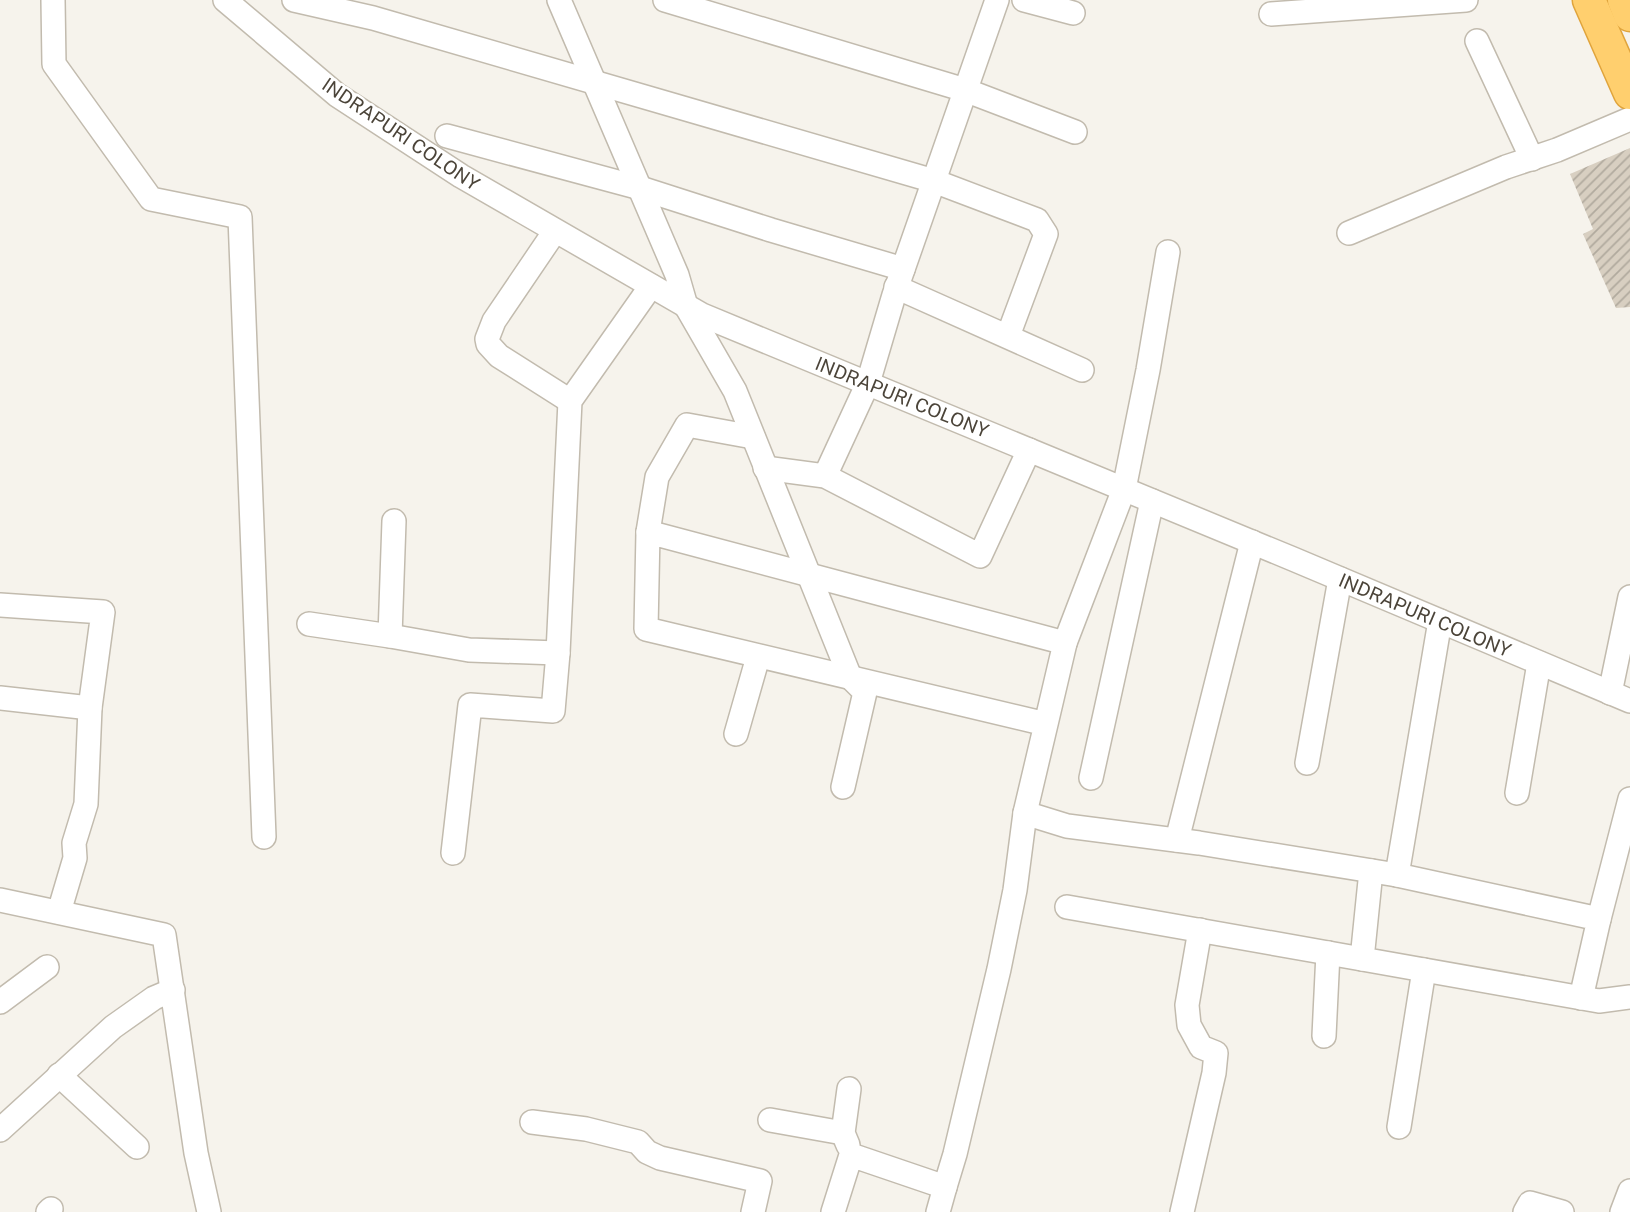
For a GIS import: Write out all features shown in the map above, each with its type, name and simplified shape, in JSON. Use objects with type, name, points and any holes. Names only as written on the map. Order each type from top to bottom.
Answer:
[{"type":"highway","points":[[1589,0],[1630,93]]},
{"type":"highway","points":[[1624,0],[1630,15]]},
{"type":"street","points":[[52,0],[54,64],[151,199],[240,217],[264,837]]},
{"type":"street","name":"INDRAPURI COLONY","points":[[225,0],[337,95],[461,176],[702,315],[1620,697]]},
{"type":"street","points":[[294,0],[373,18],[933,181],[1037,220],[1046,234],[1008,336]]},
{"type":"street","points":[[559,0],[677,275],[685,306],[735,391],[850,677],[865,692],[843,787]]},
{"type":"street","points":[[665,0],[965,90],[1074,132]]},
{"type":"street","points":[[825,476],[868,383],[900,278],[997,0]]},
{"type":"street","points":[[1024,0],[1073,13]]},
{"type":"street","points":[[1271,14],[1466,0]]},
{"type":"street","points":[[1477,41],[1532,159]]},
{"type":"street","points":[[1349,233],[1506,167],[1557,150],[1630,119]]},
{"type":"street","points":[[447,135],[640,188],[771,230],[900,278],[1008,336],[1082,370]]},
{"type":"street","points":[[555,230],[494,321],[487,339],[499,356],[570,401]]},
{"type":"street","points":[[937,1212],[955,1154],[999,969],[1015,890],[1025,813],[1065,643],[1124,489],[1168,252]]},
{"type":"street","points":[[453,853],[470,705],[553,711],[570,401],[651,286]]},
{"type":"street","points":[[753,437],[687,425],[657,477],[648,532],[646,629],[1046,724]]},
{"type":"street","points":[[765,468],[825,476],[980,556],[1029,450]]},
{"type":"street","points":[[1091,778],[1152,501]]},
{"type":"street","points":[[390,636],[394,521]]},
{"type":"street","points":[[648,532],[1065,643]]},
{"type":"street","points":[[1177,840],[1252,542]]},
{"type":"street","points":[[1307,763],[1340,579]]},
{"type":"street","points":[[1620,697],[1630,597]]},
{"type":"street","points":[[0,605],[103,612],[90,708],[86,804],[74,843],[75,858],[59,912]]},
{"type":"street","points":[[1397,876],[1440,621]]},
{"type":"street","points":[[310,624],[469,650],[558,653]]},
{"type":"street","points":[[737,734],[758,657]]},
{"type":"street","points":[[1517,793],[1539,663]]},
{"type":"street","points":[[1,705],[90,708]]},
{"type":"street","points":[[1581,998],[1630,799]]},
{"type":"street","points":[[1025,813],[1067,826],[1177,840],[1371,871],[1599,919]]},
{"type":"street","points":[[1362,959],[1371,871]]},
{"type":"street","points":[[0,900],[164,935],[196,1153],[209,1212]]},
{"type":"street","points":[[1067,906],[1599,1001],[1630,997]]},
{"type":"street","points":[[1182,1212],[1214,1073],[1216,1053],[1201,1047],[1189,1025],[1187,1005],[1200,930]]},
{"type":"street","points":[[1324,1036],[1328,953]]},
{"type":"street","points":[[0,1002],[47,967]]},
{"type":"street","points":[[1399,1127],[1424,970]]},
{"type":"street","points":[[0,1130],[113,1027],[154,998],[173,990]]},
{"type":"street","points":[[59,1075],[137,1147]]},
{"type":"street","points":[[833,1212],[847,1144],[849,1089]]},
{"type":"street","points":[[770,1120],[847,1144],[945,1187]]},
{"type":"street","points":[[532,1122],[586,1129],[638,1142],[647,1152],[660,1158],[760,1181],[753,1212]]},
{"type":"street","points":[[1622,1212],[1630,1191]]},
{"type":"street","points":[[1525,1212],[1530,1203],[1562,1212]]},
{"type":"building","points":[[1630,148],[1630,307],[1616,308],[1583,234],[1593,229],[1570,174]]}]
